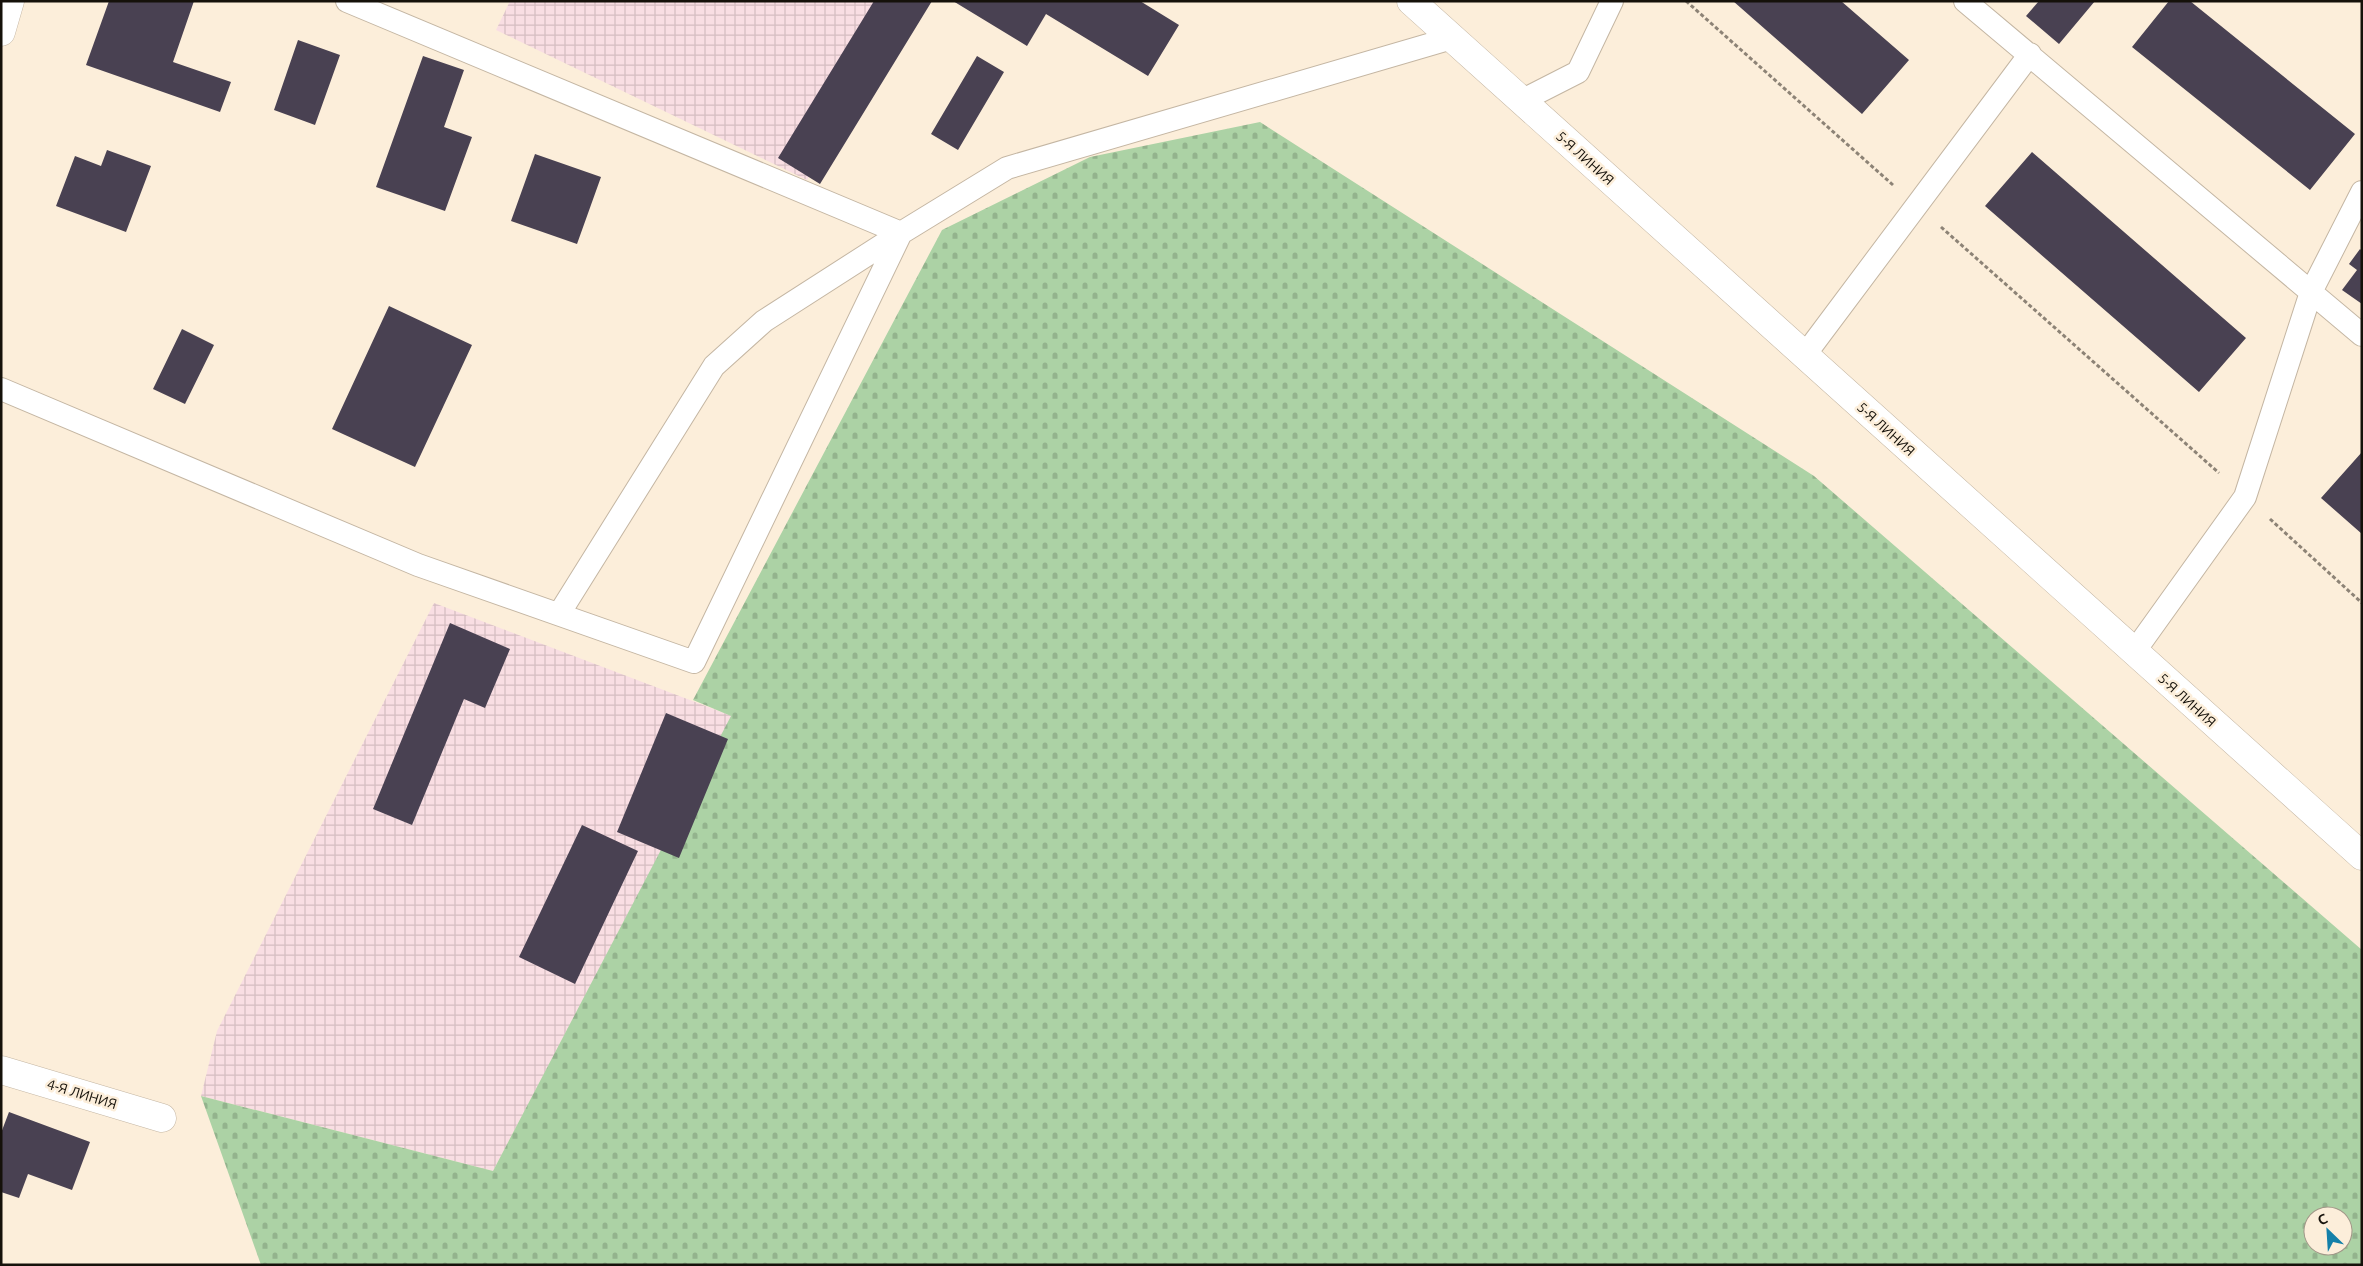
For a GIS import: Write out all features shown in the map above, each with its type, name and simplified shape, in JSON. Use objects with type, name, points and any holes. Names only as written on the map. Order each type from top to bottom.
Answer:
[{"type":"street","points":[[1,32],[10,1]]},
{"type":"street","name":"5-Я ЛИНИЯ","points":[[1412,1],[1804,356],[2362,856]]},
{"type":"street","name":"4-Я ЛИНИЯ","points":[[1,1070],[162,1118]]},
{"type":"lane","points":[[347,1],[901,233]]},
{"type":"lane","points":[[1521,101],[1578,72],[1612,1]]},
{"type":"lane","points":[[1965,1],[2362,335]]},
{"type":"lane","points":[[558,614],[714,366],[764,321],[1007,168],[1452,38]]},
{"type":"lane","points":[[1804,356],[2030,54]]},
{"type":"lane","points":[[2134,652],[2245,497],[2311,292],[2362,192]]},
{"type":"lane","points":[[1,389],[418,565],[694,662],[901,233]]},
{"type":"path","points":[[1686,1],[2362,603]]},
{"type":"shaded area","points":[[510,1],[912,1],[807,180],[496,30]]},
{"type":"shaded area","points":[[434,603],[732,716],[493,1171],[201,1096],[217,1031]]},
{"type":"green space","points":[[1260,122],[1814,476],[2362,950],[2362,1265],[261,1265],[201,1096],[493,1171],[731,716],[693,700],[942,230],[1090,157]]},
{"type":"building","points":[[109,1],[194,1],[173,62],[231,82],[220,112],[86,65]]},
{"type":"building","points":[[874,1],[932,1],[820,184],[778,158]]},
{"type":"building","points":[[953,1],[1140,1],[1179,25],[1148,76],[1046,14],[1027,46]]},
{"type":"building","points":[[1733,1],[1841,1],[1909,60],[1862,114]]},
{"type":"building","points":[[2039,1],[2095,1],[2059,44],[2026,16]]},
{"type":"building","points":[[2169,1],[2190,1],[2355,134],[2310,190],[2132,47]]},
{"type":"building","points":[[298,40],[340,55],[315,125],[274,110]]},
{"type":"building","points":[[423,56],[464,70],[444,127],[472,137],[445,211],[376,187]]},
{"type":"building","points":[[977,56],[1004,72],[958,150],[931,134]]},
{"type":"building","points":[[107,150],[151,166],[126,232],[56,206],[75,156],[101,166]]},
{"type":"building","points":[[2032,152],[2246,338],[2199,392],[1985,206]]},
{"type":"building","points":[[535,154],[601,177],[577,244],[511,221]]},
{"type":"building","points":[[2360,249],[2362,251],[2362,304],[2342,290],[2357,270],[2349,264]]},
{"type":"building","points":[[389,306],[472,345],[415,467],[332,429]]},
{"type":"building","points":[[182,329],[214,345],[185,404],[153,389]]},
{"type":"building","points":[[2362,452],[2362,534],[2321,498]]},
{"type":"building","points":[[450,623],[510,649],[485,708],[464,699],[412,825],[373,809]]},
{"type":"building","points":[[666,713],[728,739],[679,858],[617,832]]},
{"type":"building","points":[[582,825],[638,851],[575,984],[519,957]]},
{"type":"building","points":[[9,1112],[90,1142],[72,1190],[28,1174],[19,1198],[1,1192],[1,1133]]}]
